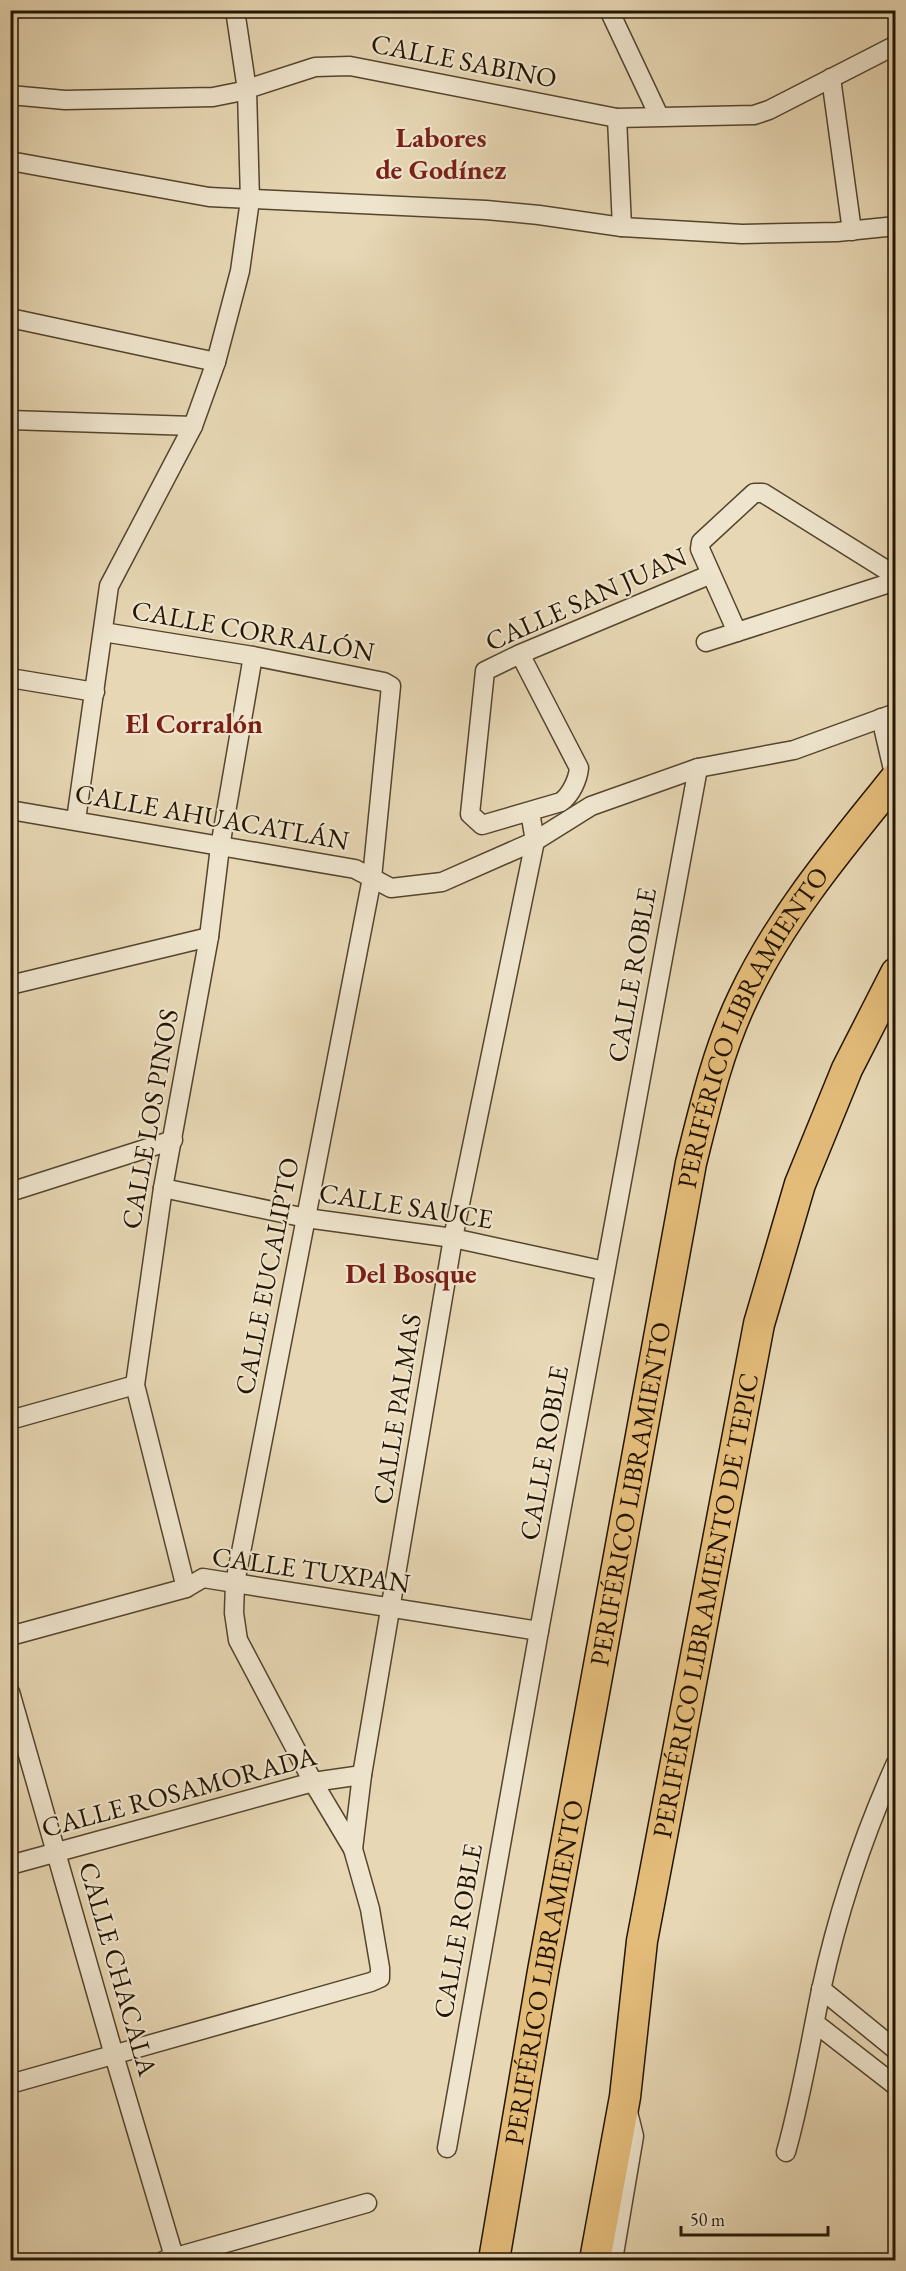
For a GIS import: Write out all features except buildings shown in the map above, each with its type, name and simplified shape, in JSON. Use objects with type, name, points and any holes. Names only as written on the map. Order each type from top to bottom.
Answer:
[{"type":"highway","name":"PERIFÉRICO LIBRAMIENTO","points":[[494,2260],[558,1889],[691,1163],[708,1095],[742,999],[764,957],[814,882],[895,778]]},
{"type":"highway","name":"PERIFÉRICO LIBRAMIENTO DE TEPIC","points":[[595,2260],[625,2097],[642,1941],[759,1324],[800,1184],[847,1069],[896,973]]},
{"type":"street","points":[[76,820],[109,586],[193,426],[216,362],[240,271],[250,200],[247,90],[235,10]]},
{"type":"street","points":[[609,10],[659,116]]},
{"type":"street","name":"CALLE SABINO","points":[[10,95],[65,100],[213,97],[247,90],[315,67],[350,66],[617,117],[754,115],[769,110],[896,45]]},
{"type":"street","points":[[831,78],[852,231]]},
{"type":"street","points":[[617,117],[622,227]]},
{"type":"street","points":[[10,161],[209,197],[497,211],[539,214],[622,227],[742,234],[852,231],[896,226]]},
{"type":"street","points":[[10,318],[216,362]]},
{"type":"street","points":[[10,420],[193,426]]},
{"type":"street","name":"CALLE SAN JUAN","points":[[530,812],[482,825],[470,814],[486,671],[520,654],[709,575],[699,549],[701,542],[754,493],[763,493],[896,576]]},
{"type":"street","points":[[709,575],[736,632]]},
{"type":"street","points":[[706,642],[896,581]]},
{"type":"street","name":"CALLE CORRALÓN","points":[[103,632],[253,656],[384,682],[391,686]]},
{"type":"street","points":[[520,654],[579,768],[579,775],[566,798],[561,802],[530,812],[536,841]]},
{"type":"street","name":"CALLE LOS PINOS","points":[[186,1588],[135,1385],[163,1188],[208,937],[220,847],[253,656]]},
{"type":"street","points":[[10,678],[95,693]]},
{"type":"street","name":"CALLE EUCALIPTO","points":[[353,1849],[313,1782],[238,1640],[234,1613],[235,1583],[372,878],[391,686]]},
{"type":"street","points":[[888,716],[895,778]]},
{"type":"street","name":"CALLE AHUACATLÁN","points":[[10,810],[355,868],[391,888],[442,882],[536,841],[591,806],[698,768],[794,750],[888,716]]},
{"type":"street","name":"CALLE ROBLE","points":[[447,2148],[539,1630],[698,768]]},
{"type":"street","name":"CALLE PALMAS","points":[[114,2055],[371,1983],[380,1978],[370,1910],[353,1849],[362,1775],[453,1238],[536,841]]},
{"type":"street","points":[[10,985],[208,937]]},
{"type":"street","points":[[10,1192],[173,1140]]},
{"type":"street","name":"CALLE SAUCE","points":[[163,1188],[306,1218],[453,1238],[605,1271]]},
{"type":"street","points":[[10,1420],[135,1385]]},
{"type":"street","name":"CALLE TUXPAN","points":[[10,1636],[186,1588],[203,1578],[539,1630]]},
{"type":"street","name":"CALLE CHACALA","points":[[10,1692],[17,1745],[56,1852],[171,2260]]},
{"type":"street","points":[[786,2152],[795,2123],[821,1989],[842,1905],[872,1815],[896,1763]]},
{"type":"street","name":"CALLE ROSAMORADA","points":[[10,1865],[313,1782],[362,1775]]},
{"type":"street","points":[[821,1989],[896,2050]]},
{"type":"street","points":[[815,2023],[896,2086]]},
{"type":"street","points":[[10,2084],[114,2055]]},
{"type":"street","points":[[613,2260],[634,2136],[625,2097]]},
{"type":"street","points":[[171,2260],[367,2203]]},
{"type":"district","name":"Labores de Godínez","points":[[441,153]]},
{"type":"district","name":"El Corralón","points":[[194,723]]},
{"type":"district","name":"Del Bosque","points":[[411,1273]]}]
